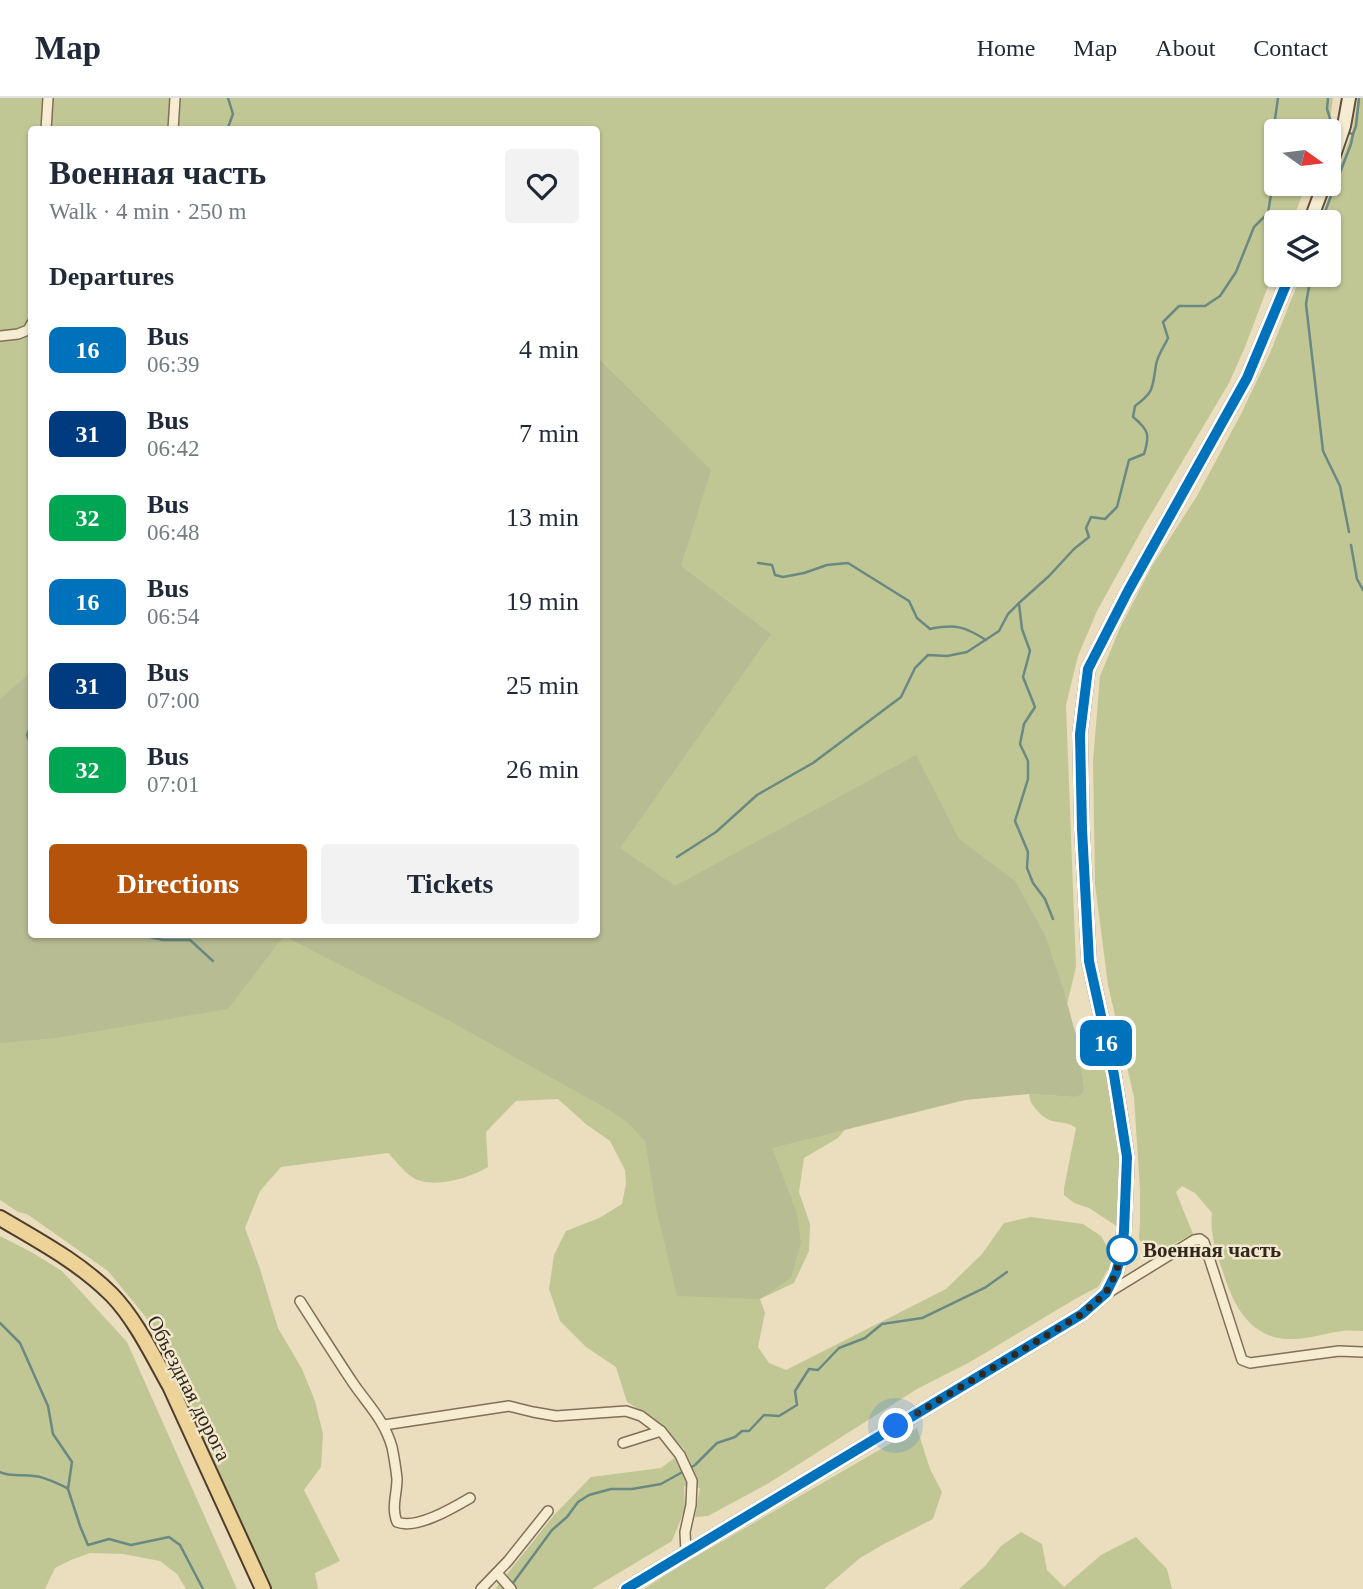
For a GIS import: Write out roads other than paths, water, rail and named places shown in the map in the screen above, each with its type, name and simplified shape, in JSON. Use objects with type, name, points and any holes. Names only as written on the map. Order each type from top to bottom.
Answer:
[{"type":"main road","name":"Объездная дорога","points":[[0,1218],[76,1264],[113,1297],[129,1317],[170,1386],[263,1589]]},
{"type":"street","points":[[46,126],[48,98]]},
{"type":"street","points":[[173,126],[175,98]]},
{"type":"street","points":[[1341,134],[1349,98]]},
{"type":"street","points":[[1106,1293],[1116,1273],[1122,1251],[1127,1157],[1114,1075],[1089,961],[1080,734],[1088,669],[1128,591],[1247,378],[1285,287]]},
{"type":"street","points":[[0,336],[28,330]]},
{"type":"street","points":[[626,1589],[1082,1314],[1106,1293],[1200,1238],[1204,1242],[1242,1360],[1250,1363],[1339,1351],[1363,1352]]},
{"type":"street","points":[[300,1301],[384,1425],[397,1480],[394,1505],[397,1522],[416,1522],[446,1512],[470,1498]]},
{"type":"street","points":[[384,1425],[509,1406],[556,1416],[626,1411],[641,1416],[661,1431],[680,1455],[692,1482],[685,1532],[686,1552]]},
{"type":"street","points":[[623,1443],[661,1431]]},
{"type":"street","points":[[481,1589],[548,1511]]},
{"type":"street","points":[[497,1573],[511,1589]]},
{"type":"waterway","points":[[228,98],[233,114],[228,126]]},
{"type":"waterway","points":[[677,857],[716,832],[757,795],[813,763],[901,697],[915,668],[928,655],[947,656],[967,652],[999,631],[1008,614],[1089,537],[1086,528],[1091,517],[1105,519],[1117,507],[1129,460],[1144,454],[1146,447],[1147,433],[1133,417],[1135,406],[1152,388],[1158,358],[1168,338],[1163,322],[1179,306],[1205,306],[1220,296],[1236,272],[1254,227],[1268,213],[1272,188],[1268,168],[1278,98]]},
{"type":"waterway","points":[[1328,98],[1327,109],[1330,119]]},
{"type":"waterway","points":[[1353,134],[1359,98]]},
{"type":"waterway","points":[[1326,210],[1351,144],[1353,134],[1345,132]]},
{"type":"waterway","points":[[1309,287],[1306,304],[1323,451],[1340,486],[1349,532]]},
{"type":"waterway","points":[[1351,545],[1357,579],[1363,590]]},
{"type":"waterway","points":[[758,563],[772,565],[775,575],[783,577],[827,565],[848,563],[909,601],[917,618],[930,629],[959,627],[986,640]]},
{"type":"waterway","points":[[1019,604],[1022,629],[1030,651],[1023,677],[1035,707],[1024,724],[1020,744],[1028,761],[1028,779],[1015,821],[1028,852],[1027,868],[1053,919]]},
{"type":"waterway","points":[[28,733],[28,738]]},
{"type":"waterway","points":[[154,938],[190,940],[213,961]]},
{"type":"waterway","points":[[513,1583],[552,1530],[567,1517],[578,1502],[589,1495],[611,1489],[661,1484],[695,1465],[717,1443],[735,1437],[742,1431],[749,1431],[764,1415],[779,1416],[797,1405],[795,1391],[809,1369],[818,1370],[839,1348],[865,1338],[882,1324],[922,1318],[986,1287],[1007,1272]]},
{"type":"waterway","points":[[0,1323],[20,1343],[48,1406],[53,1434],[72,1462],[68,1489],[88,1545],[109,1539],[131,1545],[169,1537],[180,1545],[203,1589]]},
{"type":"waterway","points":[[0,1472],[43,1478],[67,1488]]},
{"type":"place","name":"Военная часть","points":[[1122,1250]]}]
